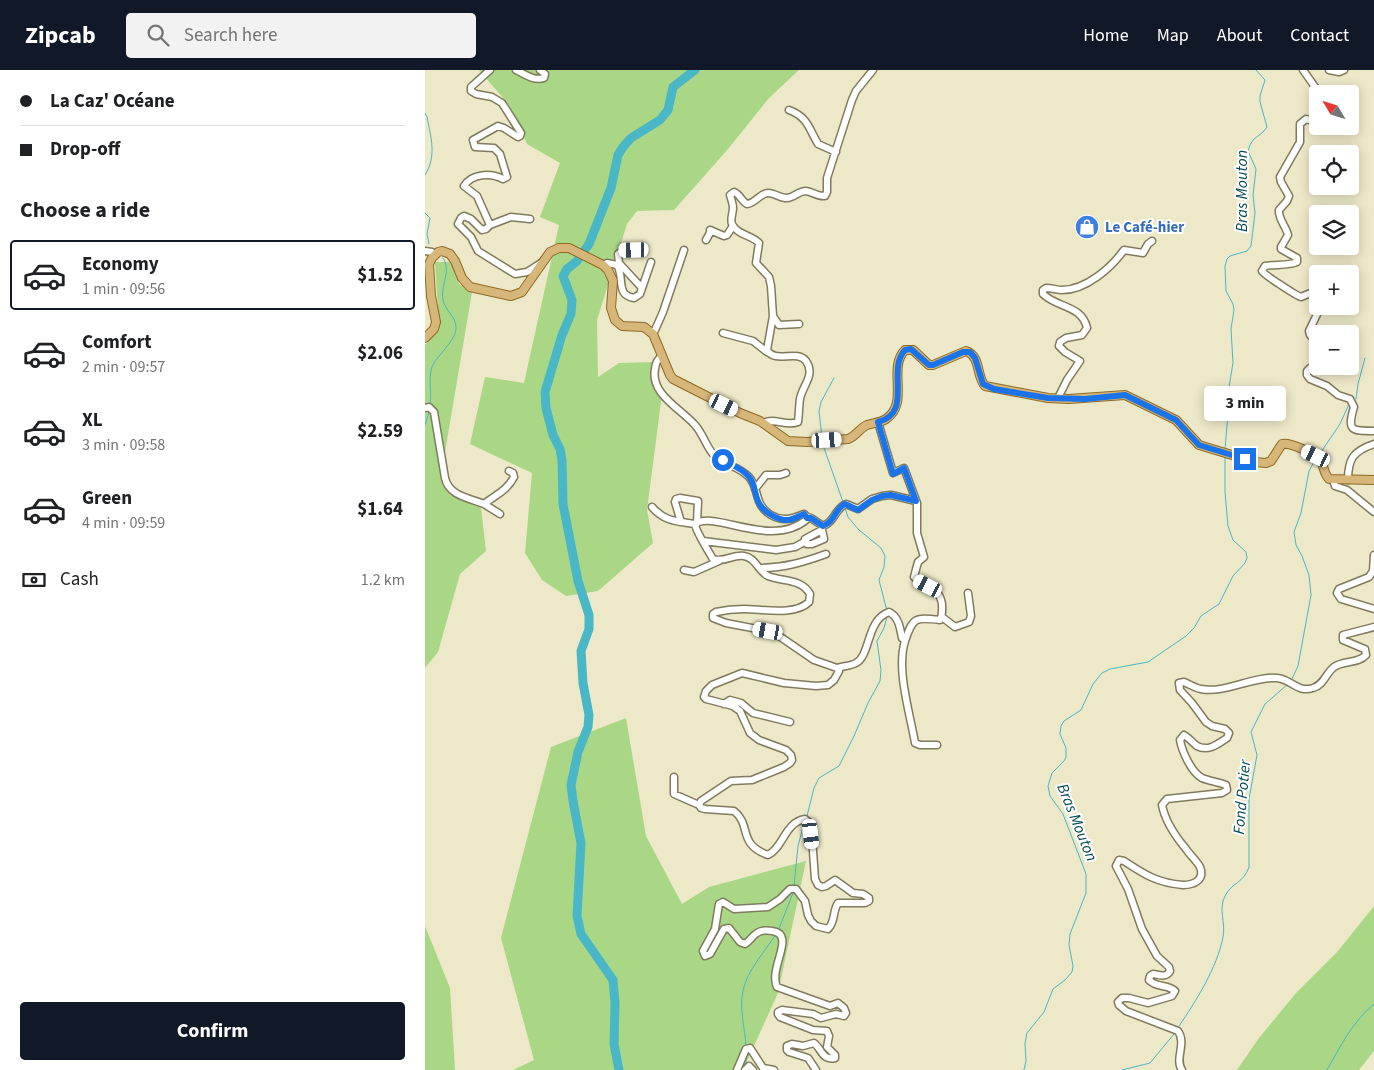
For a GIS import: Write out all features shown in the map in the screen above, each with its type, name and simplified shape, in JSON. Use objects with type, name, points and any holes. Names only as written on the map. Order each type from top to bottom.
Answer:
[{"type":"main road","points":[[425,338],[436,322],[431,296],[429,264],[434,254],[442,251],[451,254],[462,278],[471,287],[511,296],[522,292],[549,252],[554,249],[569,248],[603,265],[611,275],[613,282],[611,308],[615,320],[622,326],[644,327],[651,332],[670,375],[677,382],[763,423],[788,441],[848,439],[863,428],[884,421],[896,408],[899,357],[907,349],[913,350],[929,365],[963,352],[970,352],[975,358],[981,381],[985,386],[1058,398],[1085,399],[1125,395],[1176,420],[1199,445],[1215,451],[1255,462],[1269,462],[1274,459],[1282,444],[1287,443],[1318,458],[1326,476],[1333,480],[1374,480]]},
{"type":"street","points":[[490,225],[477,196],[464,186],[467,181],[486,174],[495,175],[503,179],[507,177],[500,154],[494,148],[475,147],[473,140],[498,126],[517,137],[521,133],[501,103],[492,97],[476,94],[471,91],[471,88],[491,70]]},
{"type":"street","points":[[516,70],[534,79],[542,79],[545,74],[540,70]]},
{"type":"street","points":[[706,240],[710,230],[724,236],[727,235],[733,226],[730,196],[734,192],[747,204],[755,202],[763,194],[767,193],[785,198],[791,198],[804,191],[821,197],[825,196],[827,192],[827,178],[837,152],[855,91],[873,70]]},
{"type":"street","points":[[1303,70],[1314,85]]},
{"type":"street","points":[[1329,70],[1339,72],[1343,70]]},
{"type":"street","points":[[789,110],[802,117],[809,124],[818,144],[837,152]]},
{"type":"street","points":[[1309,120],[1306,119],[1300,124],[1300,142],[1280,177],[1289,196],[1287,202],[1279,210],[1279,216],[1288,235],[1281,249],[1283,252],[1297,258],[1297,262],[1265,266],[1262,271],[1263,274],[1275,280],[1296,296],[1301,297],[1309,294]]},
{"type":"street","points":[[530,219],[511,217],[482,230],[471,219],[464,216],[457,224],[471,237],[478,251],[515,274],[527,272],[543,261]]},
{"type":"street","points":[[733,226],[744,235],[752,237],[759,243],[756,263],[769,277],[773,316],[767,352]]},
{"type":"street","points":[[1058,398],[1080,361],[1062,350],[1059,346],[1060,342],[1066,338],[1082,335],[1087,328],[1084,320],[1073,308],[1047,298],[1043,294],[1043,290],[1046,288],[1062,290],[1086,284],[1118,258],[1124,250],[1143,253],[1152,241]]},
{"type":"street","points":[[642,288],[619,263],[618,254],[624,250],[644,252]]},
{"type":"street","points":[[651,332],[655,330],[663,312],[684,250]]},
{"type":"street","points":[[425,251],[434,254]]},
{"type":"street","points":[[603,265],[607,263],[617,265],[623,294],[627,297],[637,297],[651,262]]},
{"type":"street","points":[[773,316],[779,325],[799,324]]},
{"type":"street","points":[[723,333],[753,341],[773,356],[801,357],[807,362],[809,378],[801,396],[797,422],[794,424],[769,420],[763,423]]},
{"type":"street","points":[[662,356],[657,360],[654,374],[658,387],[671,403],[697,426],[713,454],[741,470],[749,477],[759,504],[772,515],[790,520],[804,514],[807,518],[811,518],[823,526],[828,524],[841,506],[845,504],[858,510],[876,498],[891,495],[916,501]]},
{"type":"street","points":[[1309,369],[1307,375],[1310,379],[1327,386],[1338,395],[1350,399],[1354,404],[1350,422],[1354,430],[1374,431]]},
{"type":"street","points":[[425,408],[429,407],[434,412],[447,486],[455,493],[484,504],[499,514]]},
{"type":"street","points":[[878,422],[893,474],[904,468],[916,501],[917,533],[923,557],[918,562],[914,577],[941,596],[943,612],[940,620],[928,618],[914,621],[910,625],[902,653],[905,692],[915,743],[920,745],[937,745]]},
{"type":"street","points":[[1348,480],[1349,466],[1353,456],[1374,444]]},
{"type":"street","points":[[484,504],[498,496],[509,485],[515,477],[513,473],[509,472]]},
{"type":"street","points":[[755,489],[766,475],[786,473]]},
{"type":"street","points":[[1333,480],[1335,486],[1347,490],[1374,512]]},
{"type":"street","points":[[681,522],[675,502],[680,498],[698,501],[695,529],[713,559],[719,561]]},
{"type":"street","points":[[652,507],[659,515],[666,519],[681,522],[719,523],[761,532],[789,529],[802,524],[807,518]]},
{"type":"street","points":[[703,540],[776,550],[795,546],[806,541]]},
{"type":"street","points":[[760,568],[779,568],[794,565],[826,554]]},
{"type":"street","points":[[684,570],[694,572],[719,561],[741,555],[754,560],[766,575],[803,585],[810,594],[809,602],[805,606],[772,611],[746,609],[716,612],[713,614],[713,618],[726,623],[768,631],[779,636],[814,660],[837,668],[857,663],[863,656],[869,637],[878,620],[889,612],[893,614],[900,628],[901,638],[905,641]]},
{"type":"street","points":[[1374,555],[1373,571],[1369,577],[1339,589],[1337,593],[1341,599],[1374,609]]},
{"type":"street","points":[[941,617],[955,627],[969,622],[971,616],[968,593]]},
{"type":"street","points":[[1182,1070],[1179,1065],[1182,1041],[1178,1032],[1126,1011],[1118,1002],[1122,998],[1129,998],[1143,1002],[1153,1002],[1172,996],[1175,991],[1170,987],[1154,984],[1149,980],[1151,975],[1163,976],[1167,974],[1170,971],[1169,967],[1157,956],[1141,929],[1129,889],[1116,864],[1119,860],[1124,861],[1155,879],[1166,883],[1192,885],[1200,877],[1200,867],[1174,832],[1163,811],[1162,805],[1167,799],[1222,793],[1227,790],[1226,785],[1203,778],[1196,773],[1180,740],[1184,735],[1197,746],[1208,748],[1227,738],[1229,733],[1225,729],[1212,726],[1206,722],[1178,688],[1179,682],[1200,689],[1212,690],[1255,680],[1277,678],[1305,690],[1314,688],[1319,686],[1334,667],[1365,657],[1365,649],[1345,642],[1342,636],[1345,633],[1374,626]]},
{"type":"street","points":[[699,805],[701,801],[731,781],[751,780],[791,763],[792,760],[791,755],[786,750],[754,737],[745,726],[739,712],[733,706],[706,699],[704,697],[706,691],[712,685],[736,674],[748,673],[760,678],[784,683],[816,686],[828,684],[834,680],[839,670],[837,668]]},
{"type":"street","points":[[724,704],[731,700],[741,702],[753,713],[790,722]]},
{"type":"street","points":[[674,777],[674,794],[699,805],[701,808],[734,811],[754,849],[768,855],[773,853],[783,836],[794,824],[805,819],[811,824],[815,879],[818,884],[822,887],[835,880],[853,893],[863,894],[869,898],[869,901],[865,904],[838,903],[834,910],[832,925],[828,929],[817,926],[811,921],[805,901],[796,889],[790,889],[768,907],[734,909],[723,902],[719,904],[715,929],[703,951],[705,956],[710,954],[724,929],[729,928],[740,942],[745,944],[761,931],[779,932],[782,935],[784,941],[774,976],[777,987],[830,1006],[839,1003],[845,1008],[846,1013],[844,1016],[836,1014],[821,1018],[813,1014],[782,1010],[778,1012],[780,1017],[809,1029],[816,1031],[824,1030],[828,1033],[827,1046],[836,1056],[833,1058],[824,1056],[814,1043],[803,1046],[792,1044],[787,1046],[789,1052],[808,1058],[816,1070]]},
{"type":"street","points":[[737,1070],[746,1049],[750,1048],[763,1068],[774,1070]]},
{"type":"street","points":[[745,1070],[749,1066],[753,1070]]},
{"type":"green space","points":[[479,70],[799,70],[769,98],[728,149],[674,210],[637,211],[627,224],[597,320],[598,377],[619,363],[657,362],[661,402],[647,510],[653,543],[598,591],[566,596],[542,580],[525,553],[532,473],[470,444],[485,377],[524,383],[559,225],[540,217],[560,163],[527,144],[509,105]]},
{"type":"green space","points":[[435,262],[451,262],[459,284],[472,292],[443,464],[452,492],[481,508],[486,551],[460,574],[438,652],[425,668],[425,345],[439,328]]},
{"type":"green space","points":[[626,718],[646,836],[682,904],[709,887],[806,861],[778,993],[743,1070],[513,1070],[534,1060],[501,938],[551,747]]},
{"type":"green space","points":[[1374,906],[1374,1051],[1359,1070],[1237,1070],[1259,1038],[1296,993],[1338,951]]},
{"type":"green space","points":[[425,926],[450,988],[455,1070],[425,1070]]},
{"type":"waterway","points":[[619,1070],[614,1044],[615,1003],[613,980],[581,934],[577,916],[581,843],[571,785],[578,752],[588,727],[589,715],[583,683],[581,651],[589,629],[589,615],[578,581],[563,504],[562,460],[546,408],[545,392],[562,335],[571,314],[572,300],[563,276],[589,244],[611,188],[618,155],[631,138],[660,120],[668,110],[673,87],[695,70]]},
{"type":"waterway","name":"Bras Mouton","points":[[1225,450],[1228,412],[1227,399],[1233,363],[1231,329],[1234,310],[1226,291],[1225,266],[1230,256],[1247,251],[1251,246],[1255,213],[1253,195],[1256,169],[1248,151],[1253,140],[1267,127],[1260,102],[1265,80],[1256,70]]},
{"type":"waterway","points":[[425,113],[432,147],[431,161],[425,175]]},
{"type":"waterway","points":[[425,213],[430,218],[427,234],[429,244]]},
{"type":"waterway","points":[[430,405],[430,376],[432,367],[450,342],[456,327],[456,323],[443,300],[446,273],[443,258]]},
{"type":"waterway","name":"Fond Potier","points":[[1356,399],[1365,358]]},
{"type":"waterway","points":[[822,438],[819,411],[821,402],[834,378]]},
{"type":"waterway","name":"Fond Potier","points":[[1319,455],[1340,424],[1349,404]]},
{"type":"waterway","points":[[425,425],[429,412]]},
{"type":"waterway","points":[[823,445],[843,502]]},
{"type":"waterway","name":"Bras Mouton","points":[[1024,1070],[1027,1033],[1044,1012],[1053,989],[1072,972],[1073,966],[1069,945],[1070,934],[1086,893],[1086,874],[1063,814],[1050,796],[1048,786],[1052,773],[1066,757],[1066,748],[1060,734],[1061,726],[1064,721],[1081,710],[1093,684],[1102,673],[1110,669],[1148,662],[1186,636],[1194,628],[1201,616],[1219,604],[1233,576],[1245,563],[1247,558],[1246,552],[1233,540],[1228,526],[1225,492],[1225,457]]},
{"type":"waterway","name":"Fond Potier","points":[[1291,681],[1298,666],[1311,595],[1309,575],[1296,545],[1294,532],[1301,513],[1309,471],[1315,460]]},
{"type":"waterway","points":[[845,508],[848,517],[859,530],[881,548],[885,556],[884,567],[879,580],[887,611]]},
{"type":"waterway","points":[[807,816],[814,788],[819,778],[839,766],[880,681],[881,670],[877,641],[887,617]]},
{"type":"waterway","name":"Fond Potier","points":[[1179,1026],[1199,995],[1220,949],[1224,927],[1222,906],[1225,896],[1241,880],[1249,867],[1249,799],[1257,755],[1251,732],[1265,704],[1288,684]]},
{"type":"waterway","points":[[794,886],[798,846],[804,823]]},
{"type":"waterway","points":[[778,931],[793,893]]},
{"type":"waterway","points":[[746,1046],[742,1012],[745,983],[752,968],[776,934]]},
{"type":"waterway","points":[[1327,1070],[1353,1026],[1374,1004]]},
{"type":"waterway","name":"Fond Potier","points":[[1122,1070],[1150,1063],[1174,1034]]},
{"type":"waterway","points":[[746,1057],[746,1066]]},
{"type":"place","name":"Le Café-hier","points":[[1087,227]]},
{"type":"route","points":[[723,460],[749,477],[753,483],[759,504],[764,510],[782,519],[790,520],[804,514],[807,518],[811,518],[823,526],[828,524],[841,506],[845,504],[849,504],[858,510],[876,498],[891,495],[916,501],[904,468],[893,474],[878,422],[884,421],[896,408],[899,357],[905,350],[911,349],[929,365],[936,365],[963,352],[970,352],[975,358],[981,381],[985,386],[994,389],[1048,398],[1069,399],[1085,399],[1122,394],[1176,420],[1199,445],[1245,459]]}]
